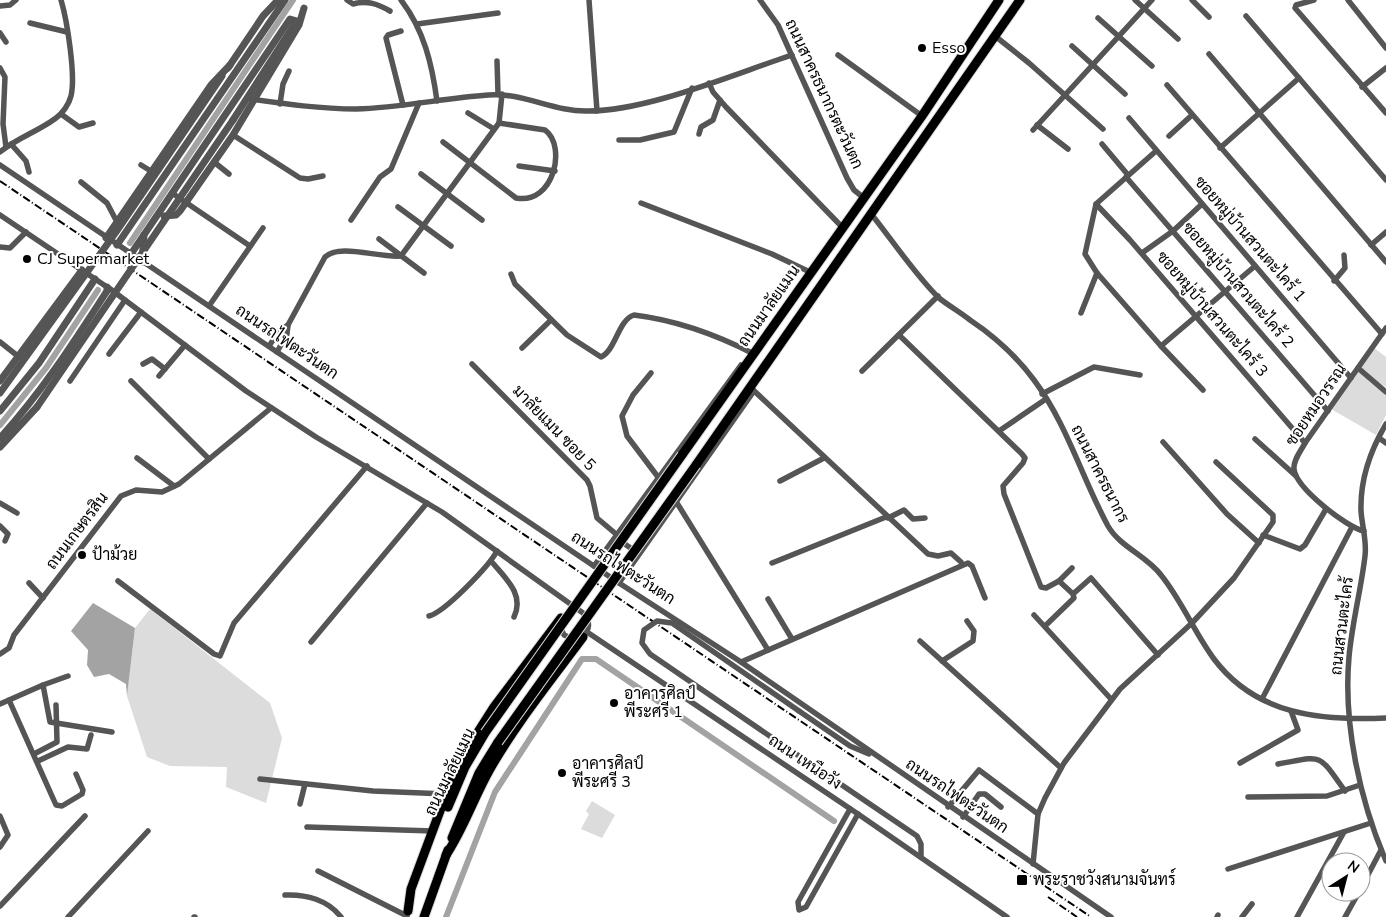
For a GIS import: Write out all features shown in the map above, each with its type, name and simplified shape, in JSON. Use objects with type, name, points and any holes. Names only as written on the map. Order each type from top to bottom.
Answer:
[{"type":"highway","name":"ถนนมาลัยแมน","points":[[407,915],[453,794],[485,733],[812,273],[922,116],[999,0]]},
{"type":"highway","name":"ถนนมาลัยแมน","points":[[424,917],[468,797],[498,742],[696,464],[752,389],[1020,0]]},
{"type":"highway","points":[[407,915],[411,889],[459,764],[473,739],[571,604]]},
{"type":"highway","points":[[446,855],[462,830],[497,758],[521,720],[585,635]]},
{"type":"street","points":[[0,6],[10,5],[16,0]]},
{"type":"street","points":[[0,152],[61,114],[71,96],[72,84],[67,32],[61,0]]},
{"type":"street","points":[[0,393],[116,232],[263,16],[278,0]]},
{"type":"street","points":[[117,245],[285,0]]},
{"type":"street","points":[[157,216],[176,215],[186,203],[233,135],[251,99],[308,0]]},
{"type":"street","points":[[347,0],[353,4],[365,2],[377,4],[390,11]]},
{"type":"street","points":[[401,0],[417,24],[429,56],[436,101]]},
{"type":"street","points":[[589,0],[597,111]]},
{"type":"street","name":"ถนนสาครธนากรตะวันตก","points":[[760,0],[778,25],[823,120],[841,168],[854,190],[864,198]]},
{"type":"street","points":[[1135,0],[1178,39]]},
{"type":"street","points":[[1032,130],[1152,0]]},
{"type":"street","points":[[1192,0],[1209,17]]},
{"type":"street","points":[[1314,0],[1296,5],[1295,8],[1386,113]]},
{"type":"street","points":[[1348,0],[1386,48]]},
{"type":"street","points":[[0,447],[38,407],[233,120],[251,99],[299,25],[304,8]]},
{"type":"street","points":[[417,24],[498,14]]},
{"type":"street","points":[[1246,16],[1386,180]]},
{"type":"street","points":[[1098,18],[1152,66]]},
{"type":"street","points":[[131,254],[290,19],[297,21]]},
{"type":"street","points":[[30,23],[67,32]]},
{"type":"street","points":[[401,31],[388,34],[386,38],[403,104]]},
{"type":"street","points":[[0,33],[6,42]]},
{"type":"street","points":[[995,36],[1065,94],[1103,129]]},
{"type":"street","points":[[1072,46],[1124,94]]},
{"type":"street","points":[[1209,54],[1386,262]]},
{"type":"street","points":[[251,99],[280,104],[341,108],[419,103],[500,94],[569,110],[597,111],[630,106],[792,55]]},
{"type":"street","points":[[838,55],[922,116]]},
{"type":"street","points":[[277,352],[287,334],[288,325],[325,256],[330,252],[345,250],[384,257],[401,256],[425,225],[499,123],[500,94],[497,61]]},
{"type":"street","points":[[106,238],[211,85],[230,65]]},
{"type":"street","points":[[0,68],[5,77],[3,124],[9,145],[26,161],[29,172]]},
{"type":"street","points":[[1362,87],[1386,68]]},
{"type":"street","points":[[280,104],[283,84],[289,72]]},
{"type":"street","points":[[1220,148],[1299,78]]},
{"type":"street","points":[[708,82],[720,100],[843,228]]},
{"type":"street","points":[[1167,86],[1334,281],[1384,331]]},
{"type":"street","points":[[620,140],[640,140],[674,132],[679,124],[692,88]]},
{"type":"street","points":[[698,134],[701,126],[713,120],[720,100]]},
{"type":"street","points":[[351,220],[380,177],[391,169],[419,103]]},
{"type":"street","points":[[468,113],[494,130]]},
{"type":"street","points":[[61,114],[81,127],[93,123]]},
{"type":"street","points":[[1169,136],[1192,115]]},
{"type":"street","name":"ซอยหมู่บ้านสวนตะไคร้ 1","points":[[1129,118],[1350,378]]},
{"type":"street","points":[[443,142],[516,198],[525,199],[546,188],[555,171],[554,141],[551,134],[546,130],[499,123]]},
{"type":"street","points":[[1037,125],[1068,149]]},
{"type":"street","points":[[233,135],[300,178],[308,179],[323,176]]},
{"type":"street","name":"ซอยหมู่บ้านสวนตะไคร้ 2","points":[[1102,144],[1173,231],[1328,411]]},
{"type":"street","points":[[1156,150],[1096,204],[1085,254],[1097,273],[1160,346],[1203,390]]},
{"type":"street","points":[[214,162],[229,174]]},
{"type":"street","name":"ถนนรถไฟตะวันตก","points":[[0,165],[619,583],[741,662],[948,807],[1111,917]]},
{"type":"street","points":[[141,165],[162,179]]},
{"type":"street","points":[[520,166],[555,171]]},
{"type":"street","points":[[421,174],[482,220]]},
{"type":"street","points":[[81,182],[107,203],[116,224],[125,232]]},
{"type":"street","points":[[172,194],[250,246]]},
{"type":"street","points":[[641,203],[772,254],[812,273]]},
{"type":"street","name":"ซอยหมู่บ้านสวนตะไคร้ 3","points":[[1096,204],[1142,253],[1305,444]]},
{"type":"street","points":[[1142,253],[1173,231],[1202,204]]},
{"type":"street","points":[[398,206],[451,246]]},
{"type":"street","points":[[0,215],[125,300],[271,408],[427,503],[497,551],[583,613],[589,622],[585,635],[575,640],[567,638],[561,632],[559,621]]},
{"type":"street","name":"ถนนสาครธนากร","points":[[872,215],[938,296],[982,329],[1027,371],[1044,396],[1074,450],[1108,526],[1118,538],[1162,575],[1224,671],[1262,700],[1291,711],[1326,719],[1386,718]]},
{"type":"street","points":[[209,306],[263,228]]},
{"type":"street","points":[[0,247],[10,248],[26,232]]},
{"type":"street","points":[[1371,245],[1386,232]]},
{"type":"street","points":[[142,262],[144,234]]},
{"type":"street","points":[[378,239],[424,273]]},
{"type":"street","points":[[1334,281],[1345,268],[1344,255]]},
{"type":"street","points":[[1160,346],[1255,266]]},
{"type":"street","points":[[0,381],[82,270]]},
{"type":"street","points":[[1081,312],[1097,273]]},
{"type":"street","points":[[511,274],[516,284],[551,320],[571,338],[601,357],[628,319],[634,315],[682,325],[721,338],[752,356],[740,366],[727,382],[594,566]]},
{"type":"street","points":[[0,411],[39,363],[95,279]]},
{"type":"street","points":[[0,438],[24,412],[54,372],[108,288]]},
{"type":"street","points":[[862,371],[938,296]]},
{"type":"street","points":[[70,381],[125,300]]},
{"type":"street","points":[[109,354],[141,312]]},
{"type":"street","points":[[522,348],[551,320]]},
{"type":"street","points":[[269,346],[280,330],[288,325]]},
{"type":"street","name":"ซอยหมอวรรณ","points":[[1296,476],[1295,463],[1305,444],[1384,331]]},
{"type":"street","points":[[899,335],[1025,458],[1003,486],[1004,494],[1041,587],[1046,588],[1059,581],[1072,568]]},
{"type":"street","points":[[0,342],[19,357]]},
{"type":"street","points":[[159,376],[185,345]]},
{"type":"street","points":[[143,364],[152,359],[165,368]]},
{"type":"street","name":"มาลัยแมน ซอย 5","points":[[472,364],[587,480],[597,518],[614,537],[632,549],[636,559]]},
{"type":"street","points":[[999,431],[1044,396],[1094,367],[1140,375]]},
{"type":"street","points":[[1358,368],[1386,392]]},
{"type":"street","points":[[651,373],[633,395],[622,416],[627,436],[658,477]]},
{"type":"street","points":[[132,380],[209,459]]},
{"type":"street","points":[[619,583],[677,503],[752,389],[887,518],[928,554],[938,556],[951,553],[961,562]]},
{"type":"street","name":"ถนนเกษตรสิน","points":[[0,654],[9,648],[14,635],[121,496],[136,490],[162,492],[174,486],[271,408]]},
{"type":"street","name":"ถนนสวนตะไคร้","points":[[1386,424],[1368,460],[1364,478],[1361,512],[1365,554],[1349,664],[1351,719],[1360,785],[1371,823],[1386,861]]},
{"type":"street","points":[[1379,438],[1386,444]]},
{"type":"street","points":[[1255,439],[1296,476],[1326,509],[1352,527],[1364,531]]},
{"type":"street","points":[[1163,442],[1228,514],[1259,543]]},
{"type":"street","points":[[137,458],[174,486]]},
{"type":"street","points":[[780,481],[824,458]]},
{"type":"street","points":[[1033,864],[1038,814],[1061,768],[1111,699],[1192,623],[1234,578],[1273,522],[1274,514],[1216,462]]},
{"type":"street","points":[[118,581],[214,654],[220,656],[234,623],[367,466]]},
{"type":"street","points":[[0,503],[17,513]]},
{"type":"street","points":[[311,642],[427,503]]},
{"type":"street","points":[[677,503],[768,650]]},
{"type":"street","points":[[1263,535],[1300,549],[1305,545],[1326,509]]},
{"type":"street","points":[[772,563],[904,510],[908,511],[913,519],[925,518]]},
{"type":"street","points":[[0,526],[8,534],[4,541]]},
{"type":"street","points":[[1262,700],[1352,527]]},
{"type":"street","points":[[429,616],[438,613],[491,561],[497,551]]},
{"type":"street","points":[[491,561],[517,597],[518,606],[514,617]]},
{"type":"street","points":[[741,662],[968,563],[972,566],[984,598]]},
{"type":"street","points":[[1045,626],[1074,598],[1073,594],[1089,579],[1092,579],[1158,655]]},
{"type":"street","points":[[1059,581],[1073,594]]},
{"type":"street","points":[[29,583],[43,598]]},
{"type":"street","points":[[768,599],[792,639]]},
{"type":"street","points":[[1034,614],[1111,699]]},
{"type":"street","points":[[873,755],[850,746],[672,622],[657,621],[644,630],[642,643],[650,654],[917,836],[921,844],[920,858]]},
{"type":"street","points":[[942,660],[973,641],[974,631],[967,621]]},
{"type":"street","name":"ถนน เหนือวัง","points":[[585,635],[850,808],[1007,917]]},
{"type":"street","points":[[920,641],[1061,768]]},
{"type":"street","points":[[0,704],[42,685],[68,676]]},
{"type":"street","points":[[42,685],[50,722],[112,732]]},
{"type":"street","points":[[9,700],[38,762],[54,802],[58,806],[66,804],[83,792],[76,774]]},
{"type":"street","points":[[34,754],[57,742],[55,724],[56,705]]},
{"type":"street","points":[[1240,763],[1298,730],[1291,711]]},
{"type":"street","points":[[38,762],[68,747],[87,748],[91,735]]},
{"type":"street","points":[[1278,764],[1315,758],[1325,763],[1345,791]]},
{"type":"street","points":[[948,807],[979,770],[1038,814]]},
{"type":"street","points":[[260,779],[386,792],[446,794]]},
{"type":"street","points":[[300,804],[305,784]]},
{"type":"street","points":[[1248,797],[1328,796],[1360,785]]},
{"type":"street","points":[[963,817],[979,794],[985,794],[1001,807]]},
{"type":"street","points":[[796,917],[799,910],[798,902],[850,808]]},
{"type":"street","points":[[799,910],[806,907],[858,814]]},
{"type":"street","points":[[0,816],[8,835],[0,847]]},
{"type":"street","points":[[0,906],[85,816]]},
{"type":"street","points":[[1228,869],[1371,823]]},
{"type":"street","points":[[307,827],[433,831]]},
{"type":"street","points":[[68,917],[148,831]]},
{"type":"street","points":[[1297,917],[1344,832]]},
{"type":"street","points":[[1371,869],[1381,850]]},
{"type":"street","points":[[318,871],[407,915]]},
{"type":"street","points":[[285,895],[298,895],[325,902],[332,906],[341,917]]},
{"type":"street","points":[[1345,917],[1353,902]]},
{"type":"street","points":[[1242,917],[1252,904]]},
{"type":"shaded area","points":[[1374,348],[1386,357],[1386,387],[1361,373],[1386,395],[1386,415],[1376,435],[1331,409]]},
{"type":"shaded area","points":[[93,603],[135,628],[127,696],[126,684],[109,674],[94,677],[87,665],[88,650],[71,631]]},
{"type":"shaded area","points":[[150,609],[270,703],[282,738],[266,803],[226,787],[227,767],[170,766],[147,757],[127,696],[135,628]]},
{"type":"shaded area","points":[[592,801],[615,815],[602,838],[581,829],[589,814],[586,811]]},
{"type":"waterway","points":[[130,243],[293,0]]},
{"type":"waterway","points":[[0,425],[46,368],[98,290]]},
{"type":"waterway","points":[[446,917],[495,792],[582,659],[596,659],[834,821]]},
{"type":"railway","points":[[0,181],[1091,917]]},
{"type":"railway","points":[[1048,897],[1077,917]]},
{"type":"place","name":"Esso","points":[[922,48]]},
{"type":"place","name":"CJ Supermarket","points":[[27,259]]},
{"type":"place","name":"ป้าม้วย","points":[[82,555]]},
{"type":"place","name":"อาคารศิลป์ พีระศรี 1","points":[[614,703]]},
{"type":"place","name":"อาคารศิลป์ พีระศรี 3","points":[[562,773]]},
{"type":"place","name":"พระราชวังสนามจันทร์","points":[[1022,880]]}]
